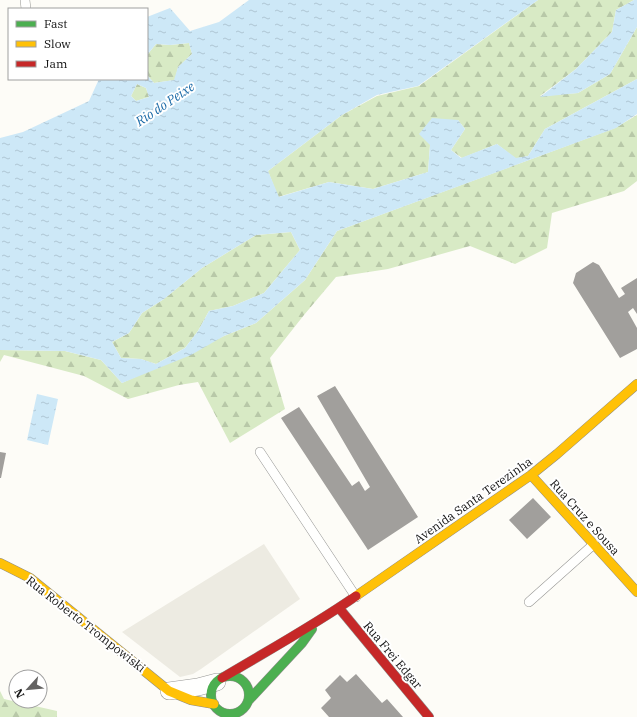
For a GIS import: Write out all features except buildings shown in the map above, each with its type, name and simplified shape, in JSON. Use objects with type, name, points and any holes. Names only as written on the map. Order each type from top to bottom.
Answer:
[{"type":"main road","name":"Avenida Santa Terezinha","points":[[219,680],[245,662],[315,624],[531,475],[637,384]]},
{"type":"main road","name":"Rua Cruz e Sousa","points":[[531,475],[637,592]]},
{"type":"main road","name":"Rua Roberto Trompowiski","points":[[0,563],[30,578],[169,691],[182,698],[217,710]]},
{"type":"main road","name":"Rua Frei Edgar","points":[[339,608],[429,717]]},
{"type":"main road","name":"Avenida Santa Terezinha","points":[[248,701],[302,643],[315,624]]},
{"type":"main road","points":[[234,676],[245,683],[248,688],[248,701],[241,714],[223,713],[217,710],[211,693],[213,687],[219,680],[234,676]]},
{"type":"street","points":[[169,691],[198,687],[219,680]]},
{"type":"lane","points":[[260,452],[356,597]]},
{"type":"lane","points":[[529,602],[594,544]]},
{"type":"green space","points":[[538,0],[634,0],[616,10],[612,32],[576,69],[540,96],[578,93],[610,74],[637,27],[637,79],[545,129],[528,156],[516,159],[497,144],[462,158],[451,150],[465,129],[458,120],[430,145],[428,172],[373,189],[329,182],[278,197],[268,171],[342,115],[377,96],[419,86]]},
{"type":"green space","points":[[189,43],[192,54],[178,67],[175,80],[154,83],[148,76],[148,54],[156,44],[170,45]]},
{"type":"green space","points":[[137,84],[146,88],[149,97],[136,101],[131,96]]},
{"type":"green space","points":[[637,115],[637,181],[624,191],[552,213],[547,248],[515,264],[470,246],[388,269],[336,277],[270,358],[285,409],[230,443],[198,382],[179,385],[128,399],[84,376],[4,355],[0,362],[0,350],[65,351],[101,360],[122,383],[224,336],[256,323],[305,280],[337,231],[615,128]]},
{"type":"green space","points":[[291,232],[300,250],[264,293],[233,306],[209,311],[198,331],[185,348],[156,364],[141,359],[121,358],[112,342],[129,333],[142,313],[164,299],[202,268],[256,235]]},
{"type":"green space","points":[[0,691],[4,699],[8,700],[8,709],[48,709],[57,711],[57,717],[0,717]]},
{"type":"shaded area","points":[[264,544],[300,599],[193,674],[180,677],[122,632]]},
{"type":"water","name":"Rio do Peixe","points":[[249,0],[538,0],[418,86],[377,95],[342,115],[268,171],[279,197],[329,182],[373,189],[428,172],[430,145],[419,134],[432,118],[458,120],[465,129],[451,150],[461,158],[497,144],[516,158],[528,156],[545,129],[637,79],[637,114],[616,128],[337,231],[305,280],[256,323],[224,336],[191,355],[122,383],[101,360],[65,351],[0,350],[0,138],[23,132],[89,101],[99,80],[148,80],[148,76],[154,83],[174,80],[178,67],[192,54],[189,43],[170,45],[156,44],[148,54],[148,17],[170,8],[190,31],[219,22]],"holes":[[[137,84],[146,88],[149,97],[136,101],[131,96]],[[291,232],[300,250],[264,293],[233,306],[209,311],[198,331],[185,348],[156,364],[141,359],[121,358],[112,342],[129,333],[142,313],[164,299],[202,268],[256,235]]]},
{"type":"water","points":[[634,0],[637,0],[637,27],[610,74],[578,93],[540,97],[576,69],[612,32],[616,10]]},
{"type":"water","points":[[37,394],[58,399],[48,445],[27,440]]},
{"type":"traffic: fast","points":[[248,701],[302,643],[312,629]]},
{"type":"traffic: fast","points":[[230,676],[240,679],[246,685],[249,695],[246,705],[240,711],[230,714],[220,711],[214,705],[211,695],[214,685],[220,679],[230,676]]},
{"type":"traffic: slow","points":[[356,596],[531,475],[637,384]]},
{"type":"traffic: slow","points":[[531,475],[637,592]]},
{"type":"traffic: slow","points":[[0,563],[30,578],[169,691],[191,700],[214,704]]},
{"type":"traffic: jam","points":[[222,678],[307,628],[356,596]]},
{"type":"traffic: jam","points":[[339,608],[429,717]]}]
